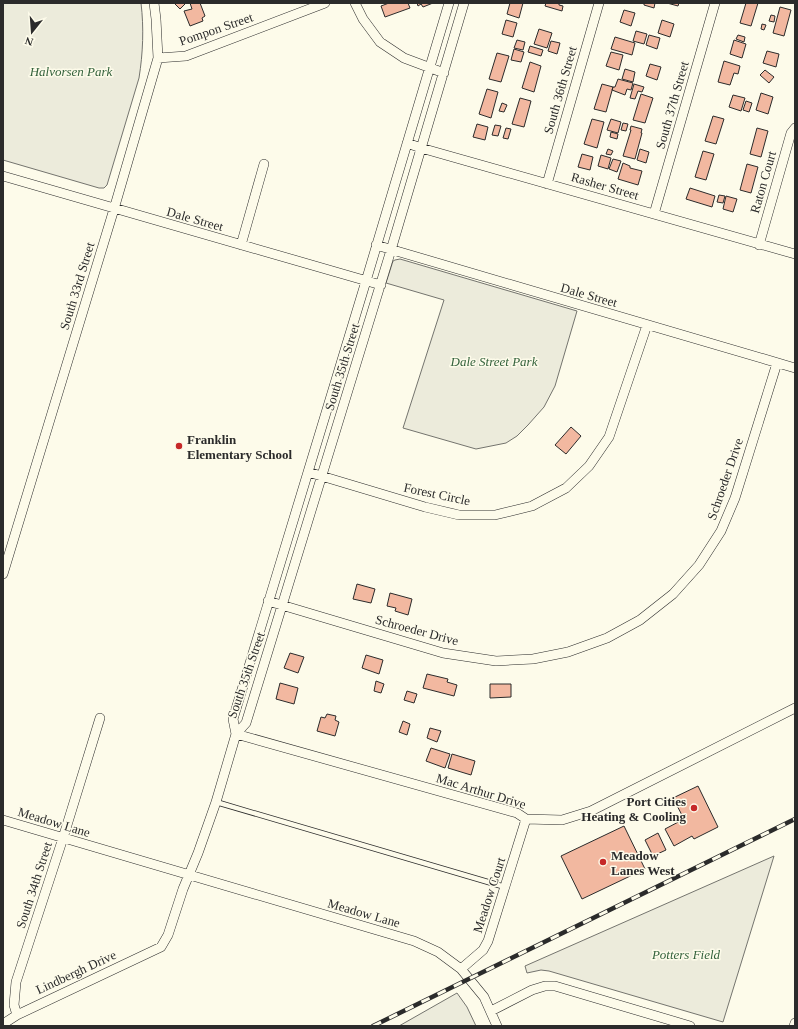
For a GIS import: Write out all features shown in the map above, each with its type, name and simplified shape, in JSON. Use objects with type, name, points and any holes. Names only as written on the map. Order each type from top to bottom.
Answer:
[{"type":"street","name":"South 33rd Street","points":[[3,574],[114,209],[158,58],[154,3]]},
{"type":"street","name":"Pompon Street","points":[[158,58],[186,56],[325,3]]},
{"type":"street","points":[[355,3],[363,20],[380,42],[404,58],[444,72]]},
{"type":"street","name":"South 35th Street","points":[[236,734],[232,719],[366,281],[449,3]]},
{"type":"street","name":"South 35th Street","points":[[161,947],[168,935],[183,889],[190,875],[216,802],[236,734],[246,723],[391,250],[464,3]]},
{"type":"street","name":"South 36th Street","points":[[546,184],[599,3]]},
{"type":"street","name":"South 37th Street","points":[[654,214],[715,3]]},
{"type":"street","name":"Raton Court","points":[[759,245],[791,133],[795,128]]},
{"type":"street","name":"Rasher Street","points":[[407,143],[759,245],[795,254]]},
{"type":"street","points":[[241,245],[264,164]]},
{"type":"street","name":"Dale Street","points":[[3,176],[380,285]]},
{"type":"street","name":"Dale Street","points":[[376,245],[795,368]]},
{"type":"street","name":"Forest Circle","points":[[308,472],[425,507],[460,515],[495,515],[532,506],[566,488],[589,466],[610,437],[647,325]]},
{"type":"street","name":"Schroeder Drive","points":[[268,601],[443,653],[496,660],[533,659],[561,654],[607,638],[640,620],[673,594],[699,565],[721,531],[735,498],[776,363]]},
{"type":"street","name":"Mac Arthur Drive","points":[[236,734],[517,813],[526,819],[562,820],[591,811],[795,708]]},
{"type":"street","name":"South 34th Street","points":[[17,1014],[14,1005],[16,982],[100,718]]},
{"type":"street","name":"Meadow Court","points":[[461,969],[483,950],[488,940],[526,819]]},
{"type":"street","name":"Meadow Lane","points":[[3,820],[414,941],[438,952],[461,969],[484,997],[497,1026]]},
{"type":"street","name":"Lindbergh Drive","points":[[3,1024],[17,1014],[161,947]]},
{"type":"street","points":[[490,1010],[532,990],[545,986],[555,986],[690,1026]]},
{"type":"lane","points":[[216,802],[505,887]]},
{"type":"green space","name":"Halvorsen Park","points":[[3,3],[141,3],[143,40],[139,78],[107,185],[104,188],[99,188],[3,160]]},
{"type":"green space","name":"Dale Street Park","points":[[400,259],[577,311],[555,386],[544,407],[517,436],[506,443],[476,449],[403,428],[444,300],[386,283],[393,261]]},
{"type":"green space","name":"Potters Field","points":[[774,856],[723,1022],[549,971],[541,970],[527,973],[525,966]]},
{"type":"green space","points":[[457,993],[467,1007],[476,1026],[399,1026]]},
{"type":"building","points":[[190,3],[200,3],[205,16],[202,18],[203,21],[190,26],[184,11],[192,9]]},
{"type":"building","points":[[389,3],[408,3],[410,8],[385,17],[381,6]]},
{"type":"building","points":[[417,3],[433,3],[423,7],[421,4],[418,6]]},
{"type":"building","points":[[510,3],[523,3],[519,18],[507,14]]},
{"type":"building","points":[[546,3],[559,3],[559,5],[563,6],[562,11],[545,6]]},
{"type":"building","points":[[644,3],[655,3],[654,8],[644,5]]},
{"type":"building","points":[[667,3],[679,3],[678,6]]},
{"type":"building","points":[[746,3],[758,3],[751,26],[740,23]]},
{"type":"building","points":[[175,4],[185,4],[180,9]]},
{"type":"building","points":[[780,7],[791,10],[784,36],[773,33]]},
{"type":"building","points":[[624,10],[635,13],[631,26],[620,22]]},
{"type":"building","points":[[771,15],[775,16],[774,22],[769,21]]},
{"type":"building","points":[[506,20],[517,23],[513,37],[502,34]]},
{"type":"building","points":[[662,20],[674,24],[670,37],[658,33]]},
{"type":"building","points":[[762,24],[766,25],[764,30],[761,29]]},
{"type":"building","points":[[539,29],[552,33],[547,48],[534,44]]},
{"type":"building","points":[[636,31],[647,34],[644,44],[633,41]]},
{"type":"building","points":[[649,35],[660,38],[657,49],[646,45]]},
{"type":"building","points":[[738,35],[745,37],[744,42],[736,39]]},
{"type":"building","points":[[615,37],[635,43],[632,55],[611,49]]},
{"type":"building","points":[[517,40],[525,42],[523,50],[514,48]]},
{"type":"building","points":[[734,40],[746,44],[742,58],[730,54]]},
{"type":"building","points":[[551,41],[560,43],[557,54],[548,51]]},
{"type":"building","points":[[530,46],[543,50],[541,56],[528,52]]},
{"type":"building","points":[[514,49],[524,52],[521,62],[511,60]]},
{"type":"building","points":[[767,51],[779,54],[776,67],[763,63]]},
{"type":"building","points":[[611,52],[623,55],[619,70],[606,66]]},
{"type":"building","points":[[497,53],[509,56],[501,82],[489,79]]},
{"type":"building","points":[[724,61],[740,66],[738,74],[734,73],[730,85],[718,82]]},
{"type":"building","points":[[530,62],[541,66],[534,92],[522,88]]},
{"type":"building","points":[[650,64],[661,67],[657,80],[646,76]]},
{"type":"building","points":[[625,69],[635,72],[633,82],[622,79]]},
{"type":"building","points":[[765,70],[774,77],[769,83],[760,75]]},
{"type":"building","points":[[618,79],[633,83],[631,90],[627,89],[625,95],[612,90]]},
{"type":"building","points":[[602,84],[613,87],[606,112],[594,109]]},
{"type":"building","points":[[634,84],[644,87],[642,92],[638,91],[635,99],[630,98]]},
{"type":"building","points":[[487,89],[498,92],[491,118],[479,114]]},
{"type":"building","points":[[761,93],[773,97],[768,114],[756,110]]},
{"type":"building","points":[[641,94],[653,98],[645,123],[633,120]]},
{"type":"building","points":[[733,95],[745,98],[741,111],[729,107]]},
{"type":"building","points":[[520,98],[531,101],[524,127],[512,124]]},
{"type":"building","points":[[746,101],[752,103],[749,112],[743,110]]},
{"type":"building","points":[[502,103],[507,105],[504,112],[499,111]]},
{"type":"building","points":[[713,116],[724,119],[716,144],[705,141]]},
{"type":"building","points":[[592,119],[604,122],[597,148],[584,144]]},
{"type":"building","points":[[611,119],[621,122],[618,133],[607,130]]},
{"type":"building","points":[[623,123],[628,124],[626,131],[621,130]]},
{"type":"building","points":[[477,124],[488,127],[485,140],[473,137]]},
{"type":"building","points":[[495,125],[501,126],[498,136],[492,135]]},
{"type":"building","points":[[631,126],[642,129],[635,159],[623,156]]},
{"type":"building","points":[[506,128],[511,129],[508,139],[503,138]]},
{"type":"building","points":[[757,128],[768,131],[761,157],[750,154]]},
{"type":"building","points":[[611,132],[618,134],[617,139],[610,137]]},
{"type":"building","points":[[608,149],[613,151],[611,155],[606,154]]},
{"type":"building","points":[[640,149],[649,152],[646,163],[637,160]]},
{"type":"building","points":[[703,151],[714,154],[706,180],[695,177]]},
{"type":"building","points":[[582,154],[593,157],[590,170],[578,167]]},
{"type":"building","points":[[601,155],[611,158],[608,169],[598,166]]},
{"type":"building","points":[[613,159],[621,161],[617,172],[609,169]]},
{"type":"building","points":[[623,163],[630,166],[630,168],[642,171],[638,185],[618,179]]},
{"type":"building","points":[[747,164],[758,167],[751,193],[740,190]]},
{"type":"building","points":[[690,188],[715,196],[712,207],[686,199]]},
{"type":"building","points":[[719,195],[725,196],[723,203],[717,202]]},
{"type":"building","points":[[726,196],[737,199],[733,212],[723,209]]},
{"type":"building","points":[[571,427],[581,436],[566,454],[555,445]]},
{"type":"building","points":[[357,584],[375,589],[371,603],[353,599]]},
{"type":"building","points":[[390,593],[412,599],[408,615],[395,611],[396,608],[387,606]]},
{"type":"building","points":[[290,653],[304,657],[298,673],[284,668]]},
{"type":"building","points":[[366,655],[383,660],[379,674],[362,668]]},
{"type":"building","points":[[427,674],[448,679],[447,682],[457,685],[454,696],[423,688]]},
{"type":"building","points":[[376,681],[384,684],[381,693],[374,691]]},
{"type":"building","points":[[280,683],[298,688],[294,704],[276,699]]},
{"type":"building","points":[[490,684],[511,684],[511,697],[490,698]]},
{"type":"building","points":[[407,691],[417,694],[414,703],[404,700]]},
{"type":"building","points":[[327,714],[336,716],[335,720],[339,722],[335,736],[317,731],[321,717],[325,718]]},
{"type":"building","points":[[403,721],[410,724],[407,735],[399,732]]},
{"type":"building","points":[[430,728],[441,731],[437,742],[427,738]]},
{"type":"building","points":[[431,748],[450,754],[445,768],[426,761]]},
{"type":"building","points":[[452,754],[475,761],[471,775],[448,768]]},
{"type":"building","name":"Port Cities Heating & Cooling","points":[[698,786],[718,827],[694,839],[692,836],[674,846],[665,829],[684,819],[673,798]]},
{"type":"building","name":"Meadow Lanes West","points":[[624,826],[645,869],[582,899],[561,856]]},
{"type":"building","points":[[658,833],[666,850],[653,856],[645,840]]},
{"type":"railway","points":[[373,1026],[795,819]]},
{"type":"place","name":"Franklin Elementary School","points":[[179,446]]},
{"type":"place","name":"Port Cities Heating & Cooling","points":[[694,808]]},
{"type":"place","name":"Meadow Lanes West","points":[[603,862]]}]
